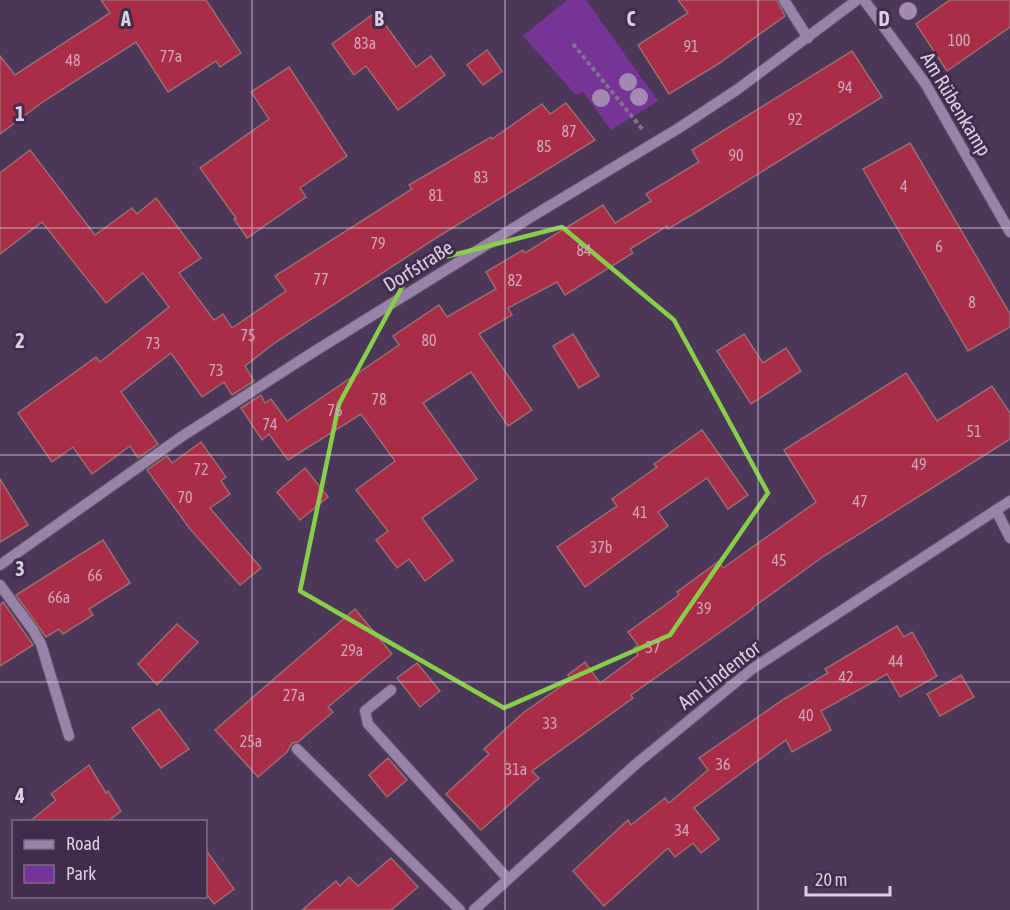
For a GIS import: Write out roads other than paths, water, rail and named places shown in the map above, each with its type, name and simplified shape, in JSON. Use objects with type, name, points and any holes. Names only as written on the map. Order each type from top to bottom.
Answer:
[{"type":"street","points":[[784,0],[808,38]]},
{"type":"street","name":"Dorfstraße","points":[[0,565],[181,437],[334,339],[738,89],[857,0]]},
{"type":"street","name":"Am Rübenkamp","points":[[864,0],[925,83],[1010,232]]},
{"type":"street","name":"Am Lindentor","points":[[474,910],[636,764],[752,669],[1010,501]]},
{"type":"street","points":[[996,510],[1010,538]]},
{"type":"street","points":[[0,585],[22,613],[40,644],[69,736]]},
{"type":"street","points":[[391,690],[365,711],[368,724],[508,879]]},
{"type":"street","points":[[297,749],[460,910]]}]
